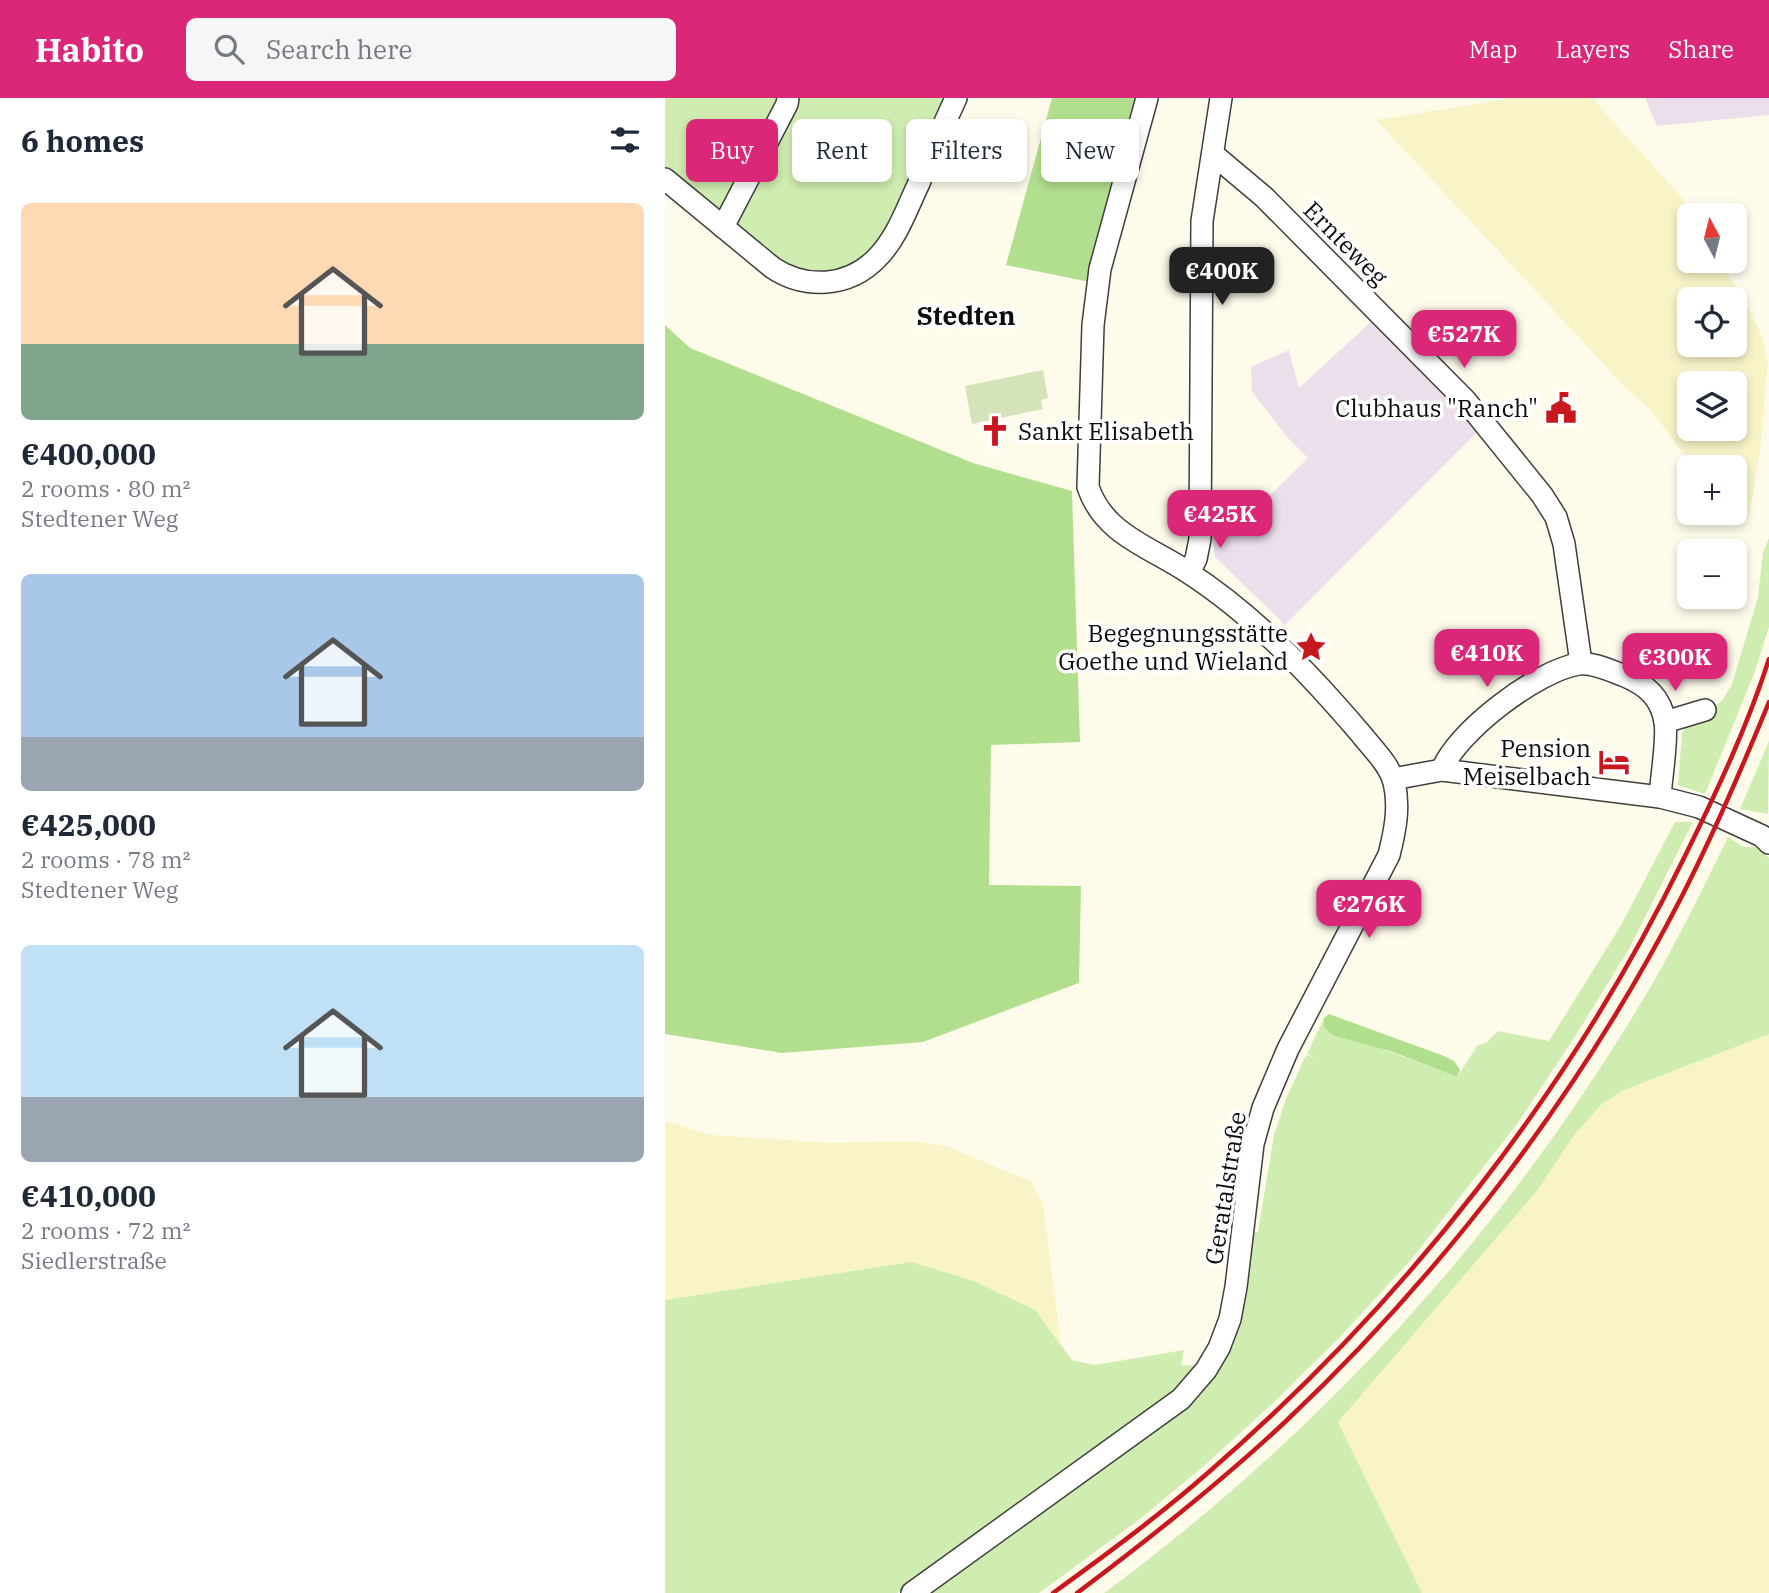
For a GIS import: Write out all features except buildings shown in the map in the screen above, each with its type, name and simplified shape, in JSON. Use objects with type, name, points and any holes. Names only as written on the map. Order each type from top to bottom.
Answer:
[{"type":"street","points":[[723,228],[787,104],[787,98]]},
{"type":"street","points":[[665,179],[772,268],[787,277],[805,282],[840,280],[860,271],[877,258],[900,225],[956,98]]},
{"type":"street","name":"Geratalstraße","points":[[912,1593],[1181,1399],[1206,1370],[1219,1348],[1230,1319],[1253,1144],[1263,1108],[1288,1049],[1389,855],[1397,805],[1393,779],[1370,745],[1300,667],[1254,623],[1189,572],[1128,537],[1103,517],[1088,487],[1093,325],[1100,269],[1147,98]]},
{"type":"street","points":[[1189,572],[1196,559],[1200,539],[1202,221],[1221,98]]},
{"type":"street","name":"Ernteweg","points":[[1214,155],[1264,197],[1466,401],[1542,495],[1556,517],[1564,544],[1581,663]]},
{"type":"street","points":[[1442,770],[1447,758],[1483,718],[1514,695],[1555,671],[1581,663],[1605,668],[1641,683],[1655,697],[1665,722],[1660,797]]},
{"type":"street","points":[[1665,722],[1705,710]]},
{"type":"street","points":[[1393,779],[1442,770],[1660,797],[1699,807],[1767,833]]},
{"type":"shaded area","points":[[1512,98],[1592,98],[1686,203],[1677,203],[1677,273],[1727,273],[1735,287],[1677,287],[1677,357],[1747,357],[1747,307],[1762,336],[1768,362],[1760,452],[1749,516],[1747,517],[1747,455],[1685,455],[1651,411],[1623,385],[1376,120]]},
{"type":"shaded area","points":[[1645,98],[1769,98],[1769,115],[1657,126]]},
{"type":"shaded area","points":[[1373,320],[1479,430],[1285,625],[1215,557],[1209,516],[1257,508],[1308,458],[1288,438],[1252,392],[1251,367],[1289,350],[1299,388]]},
{"type":"shaded area","points":[[1769,1034],[1769,1593],[1422,1593],[1338,1422],[1537,1191],[1574,1135],[1602,1104],[1624,1090]]},
{"type":"shaded area","points":[[665,1121],[711,1135],[833,1143],[913,1141],[946,1146],[1032,1182],[1043,1204],[1061,1344],[1034,1310],[911,1262],[665,1300]]},
{"type":"green space","points":[[665,98],[782,98],[771,119],[686,119],[686,182],[737,182],[722,211],[714,212],[665,171]]},
{"type":"green space","points":[[796,98],[948,98],[938,119],[906,119],[908,182],[881,239],[869,256],[833,275],[800,275],[738,233],[735,214],[752,182],[778,182],[778,132]]},
{"type":"green space","points":[[1052,98],[1140,98],[1134,119],[1046,119]]},
{"type":"green space","points":[[1041,138],[1041,182],[1117,182],[1090,282],[1006,265]]},
{"type":"green space","points":[[665,325],[690,348],[973,463],[1072,491],[1080,742],[991,745],[989,885],[1081,886],[1079,983],[923,1042],[782,1053],[665,1034]]},
{"type":"green space","points":[[1043,370],[1048,398],[1041,400],[1043,409],[972,424],[965,386]]},
{"type":"green space","points":[[1769,538],[1769,627],[1754,674],[1705,794],[1678,785],[1682,733],[1688,722],[1722,701],[1732,684],[1758,597],[1763,552]]},
{"type":"green space","points":[[1769,741],[1768,814],[1740,809]]},
{"type":"green space","points":[[1675,822],[1693,822],[1629,949],[1576,1035],[1517,1124],[1410,1261],[1338,1339],[1205,1465],[1140,1519],[1039,1593],[929,1593],[1171,1421],[1211,1380],[1225,1359],[1241,1313],[1252,1232],[1258,1232],[1274,1135],[1286,1099],[1306,1055],[1316,1058],[1307,1054],[1324,1018],[1324,1027],[1457,1077],[1477,1046],[1486,1043],[1498,1031],[1549,1041],[1620,927]]},
{"type":"green space","points":[[1728,837],[1744,847],[1756,847],[1769,858],[1769,1034],[1624,1090],[1602,1104],[1574,1135],[1537,1191],[1338,1422],[1422,1593],[1104,1593],[1173,1540],[1304,1424],[1366,1363],[1425,1299],[1481,1232],[1534,1163],[1625,1029],[1672,949]]},
{"type":"green space","points":[[1329,1014],[1444,1056],[1454,1061],[1460,1070],[1457,1077],[1390,1051],[1334,1036],[1324,1027],[1324,1018]]},
{"type":"green space","points":[[911,1262],[974,1281],[1035,1310],[1072,1360],[1095,1365],[1184,1350],[1181,1365],[1200,1366],[1163,1404],[897,1593],[665,1593],[665,1300]]},
{"type":"railway","points":[[1053,1593],[1172,1503],[1282,1405],[1351,1336],[1416,1264],[1478,1189],[1536,1110],[1639,945],[1719,785],[1769,659]]},
{"type":"railway","points":[[1077,1593],[1183,1510],[1285,1422],[1400,1304],[1455,1241],[1506,1176],[1555,1108],[1643,968],[1705,848],[1769,702]]},
{"type":"place","name":"Clubhaus \"Ranch\"","points":[[1561,408]]},
{"type":"place","name":"Sankt Elisabeth","points":[[995,431]]},
{"type":"place","name":"Begegnungsstätte Goethe und Wieland","points":[[1311,647]]},
{"type":"place","name":"Pension Meiselbach","points":[[1614,762]]},
{"type":"district","name":"Stedten","points":[[966,315]]}]
